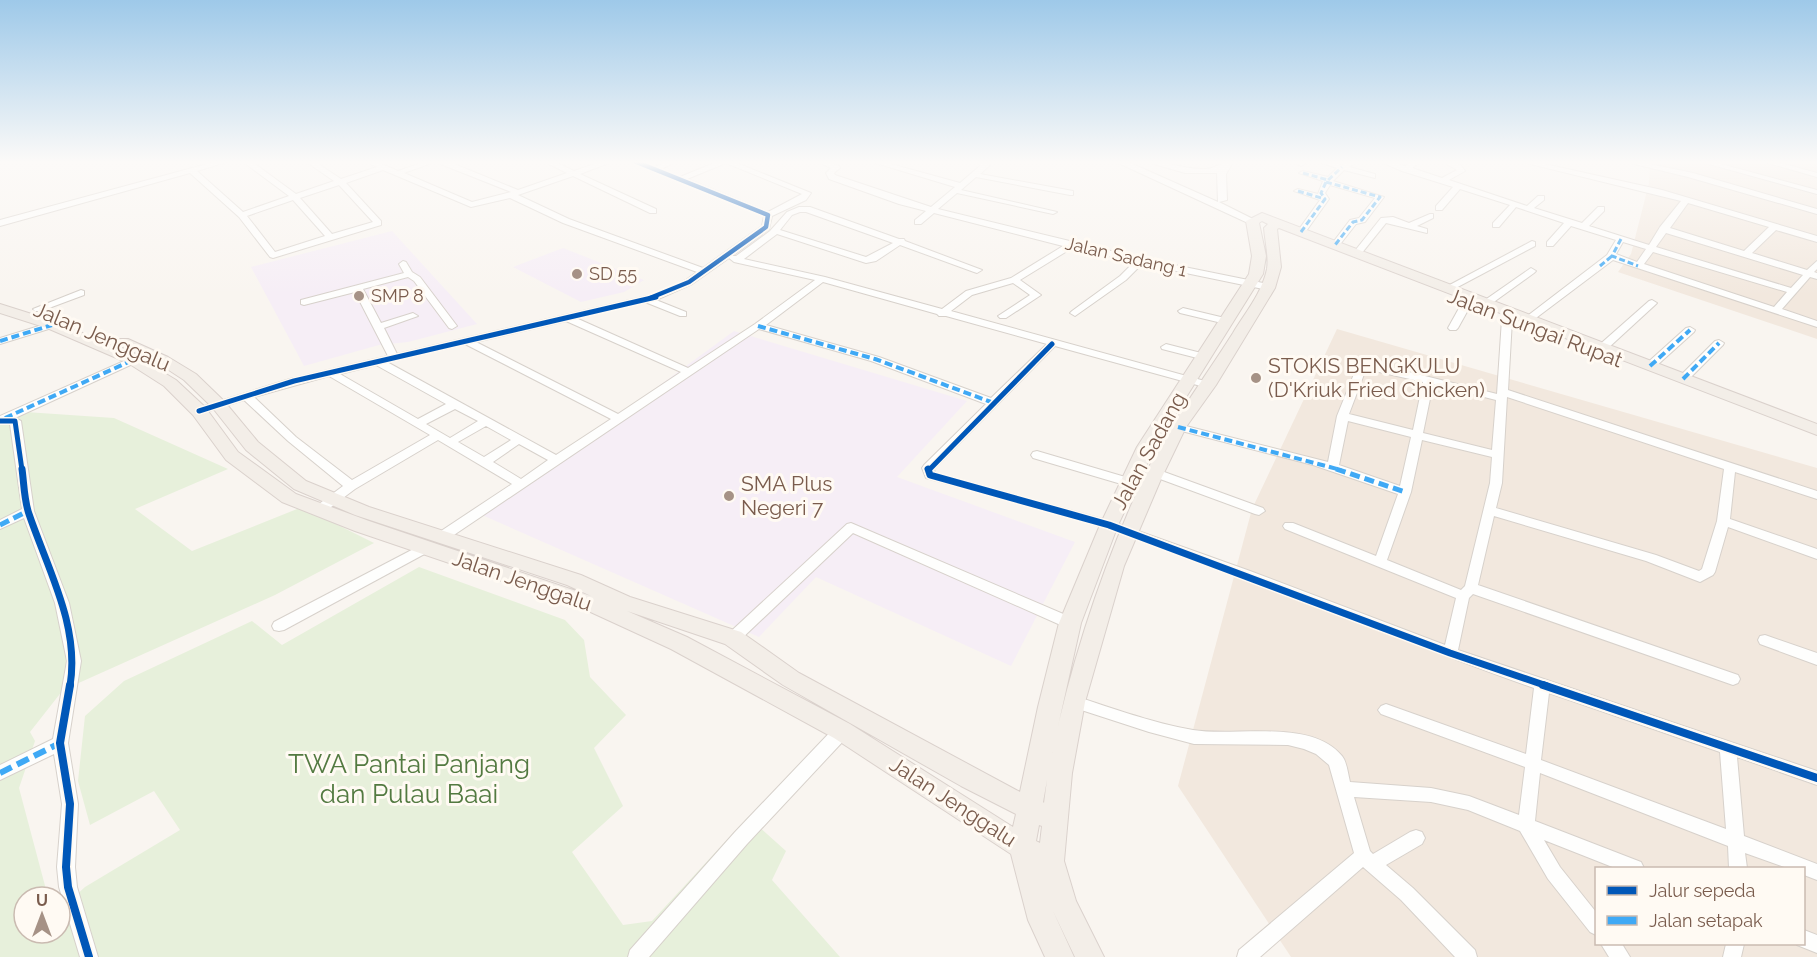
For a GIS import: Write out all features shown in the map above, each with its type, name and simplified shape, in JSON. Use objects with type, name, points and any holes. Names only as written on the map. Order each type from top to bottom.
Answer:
[{"type":"main road","name":"Jalan Sungai Rupat","points":[[1266,222],[1358,252],[1488,302],[1510,316],[1529,319],[1683,379],[1812,433]]},
{"type":"main road","name":"Jalan Sungai Rupat","points":[[1266,222],[1812,433]]},
{"type":"main road","name":"Jalan Sadang","points":[[1022,847],[1049,707],[1070,622],[1109,525],[1146,447],[1226,321],[1259,285],[1256,274],[1266,222]]},
{"type":"main road","points":[[1090,957],[1064,905],[1051,861],[1060,773],[1074,702],[1100,610],[1129,532],[1178,427],[1208,385],[1259,285]]},
{"type":"main road","name":"Jalan Jenggalu","points":[[0,298],[38,309],[163,360],[190,377],[218,404],[252,446],[325,505]]},
{"type":"main road","name":"Jalan Jenggalu","points":[[0,308],[52,325],[133,360],[170,383],[199,411],[232,456],[289,498],[325,505],[433,543],[591,604],[659,634],[842,731],[1022,847],[1051,861]]},
{"type":"main road","name":"Jalan Jenggalu","points":[[433,543],[574,580],[622,602],[733,638],[791,679],[1028,810],[1054,820]]},
{"type":"main road","points":[[1022,847],[1042,920],[1060,957]]},
{"type":"street","points":[[0,223],[64,206]]},
{"type":"street","points":[[231,206],[242,215],[271,255],[278,255],[378,223]]},
{"type":"street","points":[[242,215],[268,206]]},
{"type":"street","points":[[302,206],[330,237]]},
{"type":"street","points":[[362,206],[385,231]]},
{"type":"street","points":[[537,206],[566,221],[703,271]]},
{"type":"street","points":[[642,206],[653,211]]},
{"type":"street","points":[[745,206],[768,215],[787,206]]},
{"type":"street","name":"Jalan Sadang 1","points":[[918,206],[1070,245],[1259,285]]},
{"type":"street","points":[[918,222],[940,206]]},
{"type":"street","points":[[1027,206],[1053,212]]},
{"type":"street","points":[[1235,206],[1266,222]]},
{"type":"street","points":[[1300,232],[1320,206]]},
{"type":"street","points":[[1335,245],[1353,222],[1362,220],[1373,206]]},
{"type":"street","points":[[1496,225],[1513,206]]},
{"type":"street","points":[[1521,206],[1792,291]]},
{"type":"street","points":[[1638,266],[1682,206]]},
{"type":"street","points":[[1705,206],[1817,239]]},
{"type":"street","points":[[1795,206],[1817,212]]},
{"type":"street","points":[[737,260],[775,231],[785,216],[796,210],[807,209],[977,270]]},
{"type":"street","points":[[1584,226],[1600,209]]},
{"type":"street","points":[[199,411],[245,395],[331,373],[648,300],[675,290],[764,230],[768,215]]},
{"type":"street","points":[[1410,226],[1430,216]]},
{"type":"street","points":[[1358,252],[1384,220],[1424,231]]},
{"type":"street","points":[[1550,244],[1570,222]]},
{"type":"street","points":[[1746,254],[1775,226]]},
{"type":"street","points":[[1663,229],[1813,274]]},
{"type":"street","points":[[775,231],[866,260],[901,241]]},
{"type":"street","points":[[1529,319],[1612,256],[1621,239]]},
{"type":"street","points":[[1449,288],[1532,244]]},
{"type":"street","points":[[942,314],[948,307],[976,290],[1014,280],[1070,245]]},
{"type":"street","points":[[726,256],[822,279],[942,314],[1208,385]]},
{"type":"street","points":[[1612,256],[1817,324]]},
{"type":"street","points":[[1075,312],[1123,278],[1140,261]]},
{"type":"street","points":[[403,264],[452,326]]},
{"type":"street","points":[[1775,311],[1792,291],[1813,274],[1817,264]]},
{"type":"street","points":[[1488,302],[1531,271]]},
{"type":"street","points":[[304,302],[409,274]]},
{"type":"street","points":[[279,626],[433,543],[558,461],[687,371],[758,326],[822,279]]},
{"type":"street","points":[[1003,316],[1036,295],[1014,280]]},
{"type":"street","points":[[358,288],[395,359]]},
{"type":"street","points":[[38,309],[81,293]]},
{"type":"street","points":[[648,300],[683,314]]},
{"type":"street","points":[[1453,328],[1468,301]]},
{"type":"street","points":[[1602,348],[1652,303]]},
{"type":"street","points":[[1183,311],[1226,321]]},
{"type":"street","points":[[378,327],[413,316]]},
{"type":"street","points":[[1450,653],[1491,511],[1496,483],[1510,316]]},
{"type":"street","points":[[569,319],[687,371]]},
{"type":"street","points":[[0,341],[52,325]]},
{"type":"street","points":[[758,326],[875,359],[991,402]]},
{"type":"street","points":[[1650,366],[1690,330]]},
{"type":"street","points":[[469,342],[618,418]]},
{"type":"street","points":[[1683,379],[1719,343]]},
{"type":"street","points":[[1052,344],[991,402],[928,468],[928,473],[1109,525],[1245,574],[1450,653],[1817,778]]},
{"type":"street","points":[[1166,347],[1205,357]]},
{"type":"street","points":[[0,421],[133,360]]},
{"type":"street","points":[[380,363],[558,461]]},
{"type":"street","points":[[1333,467],[1343,416],[1362,366],[1373,366],[1502,395],[1817,495]]},
{"type":"street","points":[[331,373],[521,484]]},
{"type":"street","points":[[1380,562],[1405,492],[1419,437],[1429,380]]},
{"type":"street","points":[[245,395],[292,439],[351,486]]},
{"type":"street","points":[[418,424],[453,405]]},
{"type":"street","points":[[1343,416],[1497,455]]},
{"type":"street","points":[[0,421],[15,421],[28,511],[62,603],[74,661],[60,743],[70,804],[66,867],[68,887],[89,957]]},
{"type":"street","points":[[449,442],[485,422]]},
{"type":"street","points":[[1178,427],[1333,467],[1377,485],[1405,492]]},
{"type":"street","points":[[325,505],[351,486],[437,436]]},
{"type":"street","points":[[485,462],[518,440]]},
{"type":"street","points":[[1037,455],[1128,482]]},
{"type":"street","points":[[1491,511],[1651,558],[1700,577],[1708,572],[1723,521],[1731,467]]},
{"type":"street","points":[[1156,473],[1259,511]]},
{"type":"street","points":[[0,525],[28,511]]},
{"type":"street","points":[[1723,521],[1817,554]]},
{"type":"street","points":[[1289,526],[1380,562],[1467,592],[1733,679]]},
{"type":"street","points":[[733,638],[851,527],[1070,622]]},
{"type":"street","points":[[1766,640],[1817,659]]},
{"type":"street","points":[[1542,684],[1526,825],[1554,873],[1595,925]]},
{"type":"street","points":[[1074,702],[1194,737],[1279,739],[1316,746],[1327,751],[1336,761],[1367,860],[1407,894],[1467,957]]},
{"type":"street","points":[[1386,710],[1804,867]]},
{"type":"street","points":[[637,957],[741,838],[842,731]]},
{"type":"street","points":[[0,773],[60,743]]},
{"type":"street","points":[[1728,747],[1738,867]]},
{"type":"street","points":[[1346,789],[1431,795],[1469,803],[1632,867]]},
{"type":"street","points":[[1246,957],[1367,860],[1416,838]]},
{"type":"street","points":[[1611,945],[1621,957]]},
{"type":"shaded area","points":[[1643,206],[1817,206],[1817,339],[1618,272],[1631,254]]},
{"type":"shaded area","name":"SMP 8","points":[[392,231],[477,324],[408,342],[379,345],[304,366],[251,267]]},
{"type":"shaded area","name":"SD 55","points":[[563,248],[644,280],[624,292],[581,302],[513,267]]},
{"type":"shaded area","points":[[1337,329],[1817,468],[1817,957],[1291,957],[1178,786],[1252,509]]},
{"type":"shaded area","name":"SMA Plus Negeri 7","points":[[734,331],[967,401],[897,477],[1075,542],[1011,666],[816,577],[759,637],[482,515]]},
{"type":"green space","name":"TWA Pantai Panjang dan Pulau Baai","points":[[11,411],[114,418],[228,469],[135,509],[192,551],[302,507],[374,543],[275,595],[63,690],[30,732],[35,741],[19,788],[45,885],[12,885],[12,945],[72,945],[72,899],[85,887],[180,830],[154,791],[90,825],[78,781],[85,716],[124,681],[252,621],[282,645],[419,567],[565,620],[584,640],[590,677],[626,715],[594,748],[623,806],[572,852],[623,925],[652,921],[748,817],[786,851],[772,880],[840,957],[0,957],[0,416]]},
{"type":"marked path","points":[[1301,232],[1320,206]]},
{"type":"marked path","points":[[1335,245],[1353,222],[1362,220],[1373,206]]},
{"type":"marked path","points":[[1621,239],[1612,256],[1638,266]]},
{"type":"marked path","points":[[1600,266],[1612,256]]},
{"type":"marked path","points":[[0,341],[52,325]]},
{"type":"marked path","points":[[758,326],[875,359],[991,402]]},
{"type":"marked path","points":[[1650,366],[1690,330]]},
{"type":"marked path","points":[[1683,379],[1719,343]]},
{"type":"marked path","points":[[5,418],[133,360]]},
{"type":"marked path","points":[[1178,427],[1317,462],[1405,492]]},
{"type":"marked path","points":[[0,525],[28,511]]},
{"type":"marked path","points":[[0,773],[60,743]]},
{"type":"cycle path","points":[[199,411],[294,381],[659,296],[689,282],[766,227],[768,215],[745,206]]},
{"type":"cycle path","points":[[1052,344],[928,468],[930,475],[1109,525],[1245,574],[1450,653],[1817,778]]},
{"type":"cycle path","points":[[0,421],[15,421],[28,511],[62,603],[74,661],[60,743],[70,804],[66,867],[68,887],[89,957]]},
{"type":"place","name":"SD 55","points":[[577,274]]},
{"type":"place","name":"SMP 8","points":[[359,296]]},
{"type":"place","name":"STOKIS BENGKULU (D'Kriuk Fried Chicken)","points":[[1256,378]]},
{"type":"place","name":"SMA Plus Negeri 7","points":[[729,496]]}]
